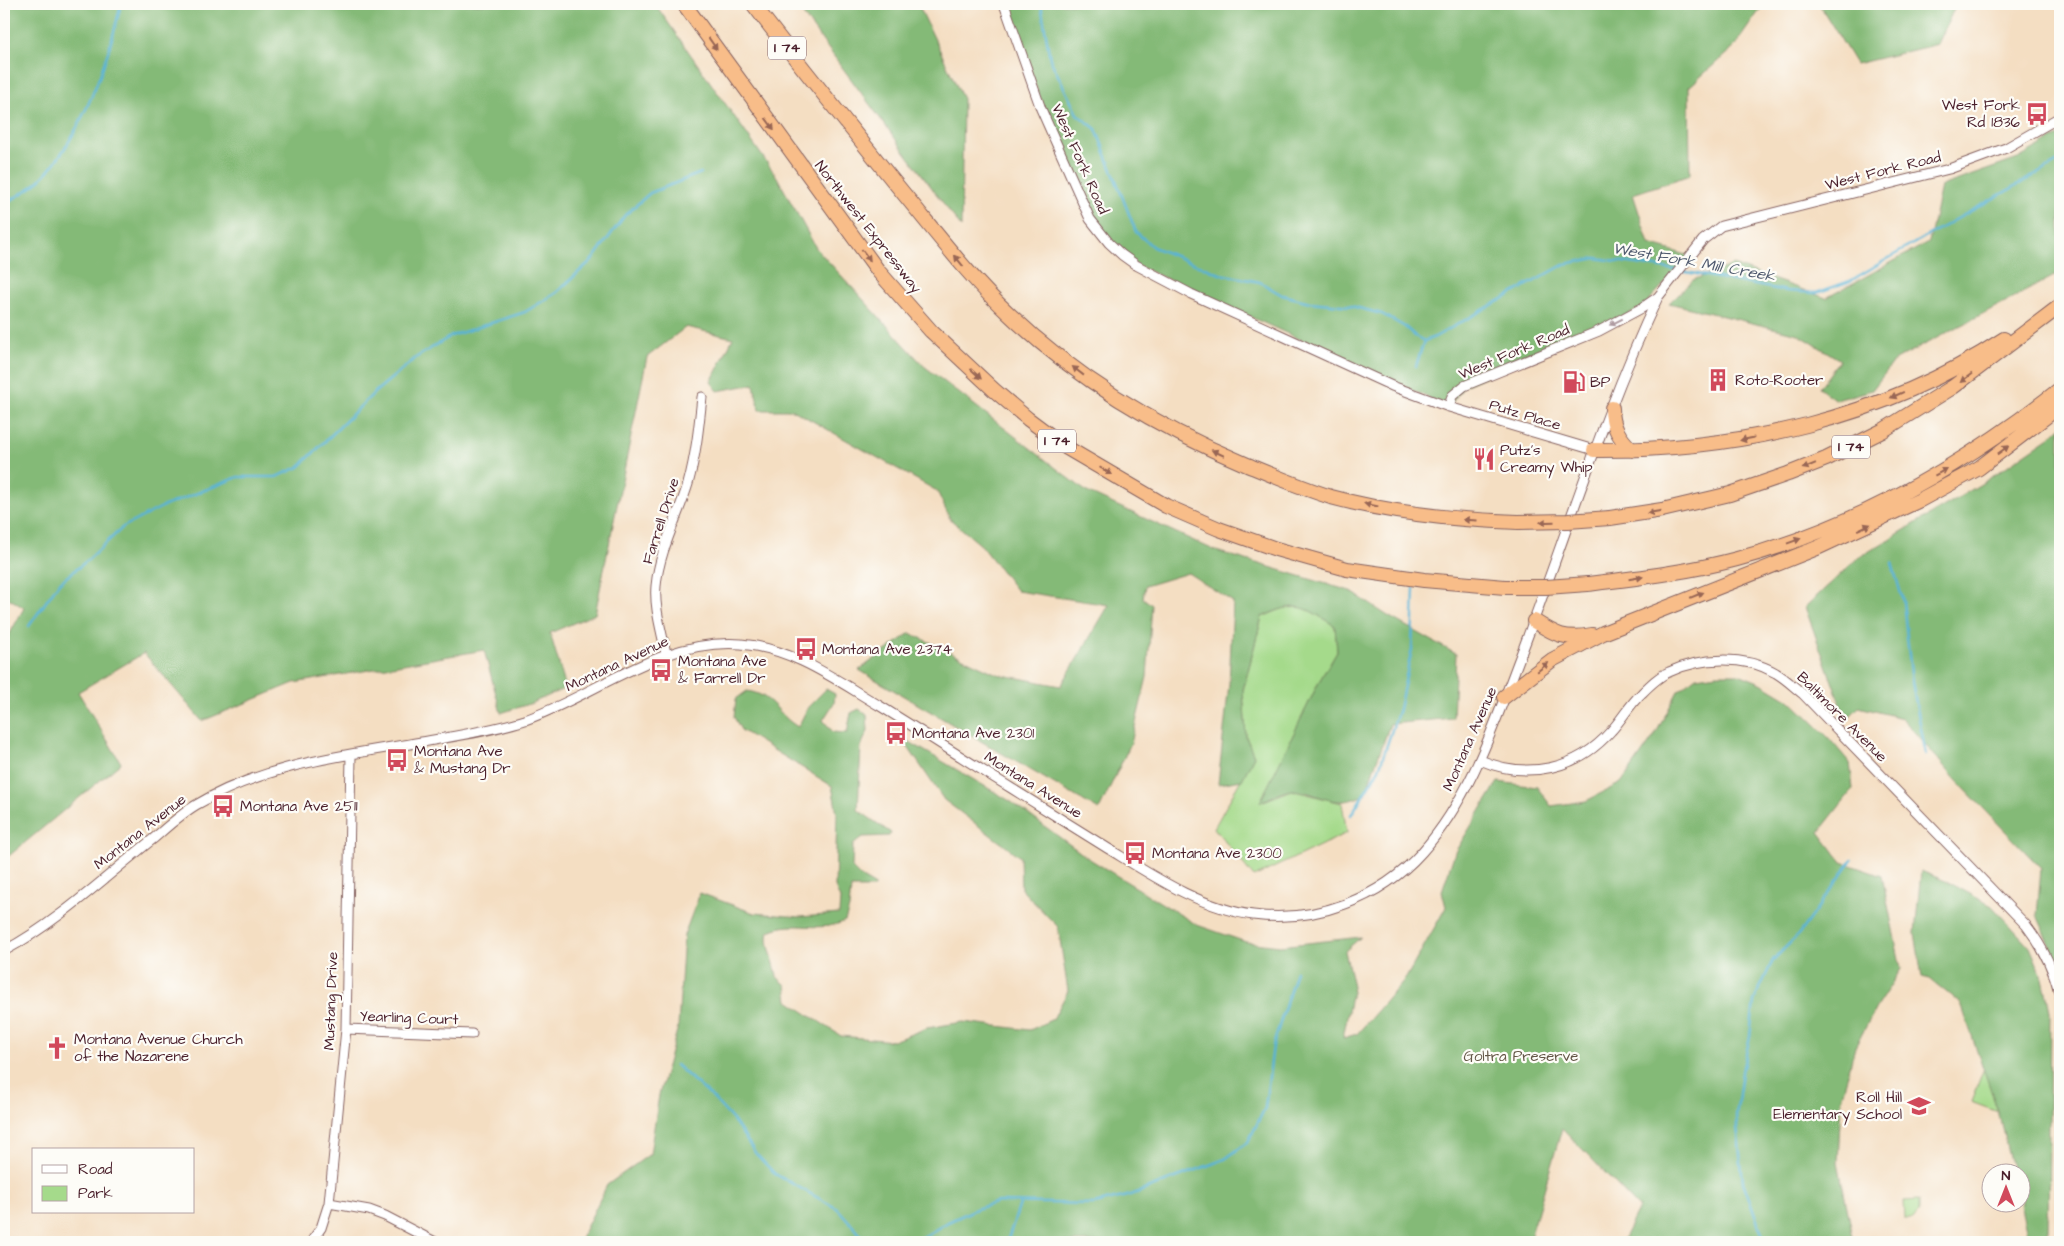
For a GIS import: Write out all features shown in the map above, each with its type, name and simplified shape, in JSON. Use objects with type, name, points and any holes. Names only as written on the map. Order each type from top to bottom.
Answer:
[{"type":"highway","name":"Northwest Expressway","points":[[684,4],[879,272],[931,331],[994,390],[1028,419],[1067,448],[1166,506],[1219,529],[1276,549],[1348,569],[1424,580],[1505,587],[1588,584],[1682,571],[1737,559],[1793,542],[1865,513],[1952,466],[2017,424],[2060,389]]},
{"type":"highway","name":"I 74","points":[[753,4],[821,92],[965,269],[1009,315],[1108,394],[1191,440],[1296,486],[1333,497],[1419,515],[1460,520],[1518,522],[1610,518],[1662,510],[1722,496],[1764,483],[1826,459],[1882,431],[1953,387],[2060,306]]},
{"type":"highway","points":[[1594,450],[1688,447],[1740,440],[1842,416],[1888,399],[1969,360],[2060,301]]},
{"type":"highway","points":[[1504,697],[1552,660],[1603,633],[1818,548],[1920,500],[1979,468],[2060,406]]},
{"type":"highway","points":[[1612,408],[1612,422],[1623,442],[1632,450]]},
{"type":"highway","points":[[1534,621],[1553,634],[1562,636],[1587,636],[1603,633]]},
{"type":"street","name":"West Fork Road","points":[[1004,4],[1042,110],[1090,219],[1109,243],[1122,255],[1136,265],[1190,294],[1392,386],[1448,407],[1452,396],[1464,386],[1599,331],[1642,308],[1658,297],[1710,234],[1729,223],[1949,169],[2006,148],[2060,117]]},
{"type":"street","name":"Montana Avenue","points":[[4,951],[38,932],[193,806],[247,780],[298,764],[475,733],[526,719],[551,710],[666,654],[691,647],[730,643],[764,647],[785,653],[840,682],[1143,870],[1214,906],[1251,915],[1287,917],[1305,915],[1343,906],[1369,894],[1418,857],[1465,792],[1480,760],[1534,621],[1594,450],[1635,346],[1658,297]]},
{"type":"street","name":"Farrell Drive","points":[[666,654],[656,600],[656,586],[662,560],[688,483],[695,453],[702,397]]},
{"type":"street","name":"Putz Place","points":[[1448,407],[1594,450]]},
{"type":"street","name":"Baltimore Avenue","points":[[1480,760],[1498,768],[1530,770],[1548,768],[1578,758],[1602,741],[1647,688],[1668,672],[1700,662],[1740,661],[1774,672],[1803,694],[2026,926],[2044,951],[2051,966],[2060,996]]},
{"type":"street","name":"Mustang Drive","points":[[311,1242],[320,1228],[329,1203],[346,1029],[351,756]]},
{"type":"street","name":"Yearling Court","points":[[346,1029],[472,1034]]},
{"type":"street","points":[[329,1203],[369,1210],[385,1216],[435,1242]]},
{"type":"green space","points":[[4,4],[655,4],[777,177],[816,248],[924,366],[1087,492],[1216,551],[1350,591],[1388,616],[1456,654],[1453,718],[1390,724],[1365,794],[1354,799],[1337,801],[1289,790],[1260,802],[1320,680],[1337,651],[1335,626],[1308,610],[1293,607],[1285,608],[1262,617],[1243,690],[1246,737],[1254,756],[1242,780],[1218,784],[1229,684],[1233,602],[1188,573],[1145,586],[1143,598],[1152,605],[1147,677],[1131,743],[1099,810],[859,670],[910,633],[997,674],[1061,686],[1109,605],[1017,591],[982,546],[950,519],[937,491],[793,410],[759,410],[754,384],[718,391],[711,382],[733,338],[686,327],[647,357],[595,614],[550,633],[566,688],[532,703],[501,713],[484,650],[294,683],[202,721],[144,653],[78,692],[121,763],[4,860],[4,644],[24,608],[4,595],[4,526],[8,518],[4,515]]},
{"type":"green space","points":[[795,4],[918,4],[963,99],[961,227]]},
{"type":"green space","points":[[1004,4],[1764,4],[1734,47],[1689,87],[1690,175],[1633,194],[1649,244],[1690,256],[1642,308],[1464,386],[1449,407],[1136,265],[1098,230],[1066,165]]},
{"type":"green space","points":[[1819,4],[1956,4],[1938,44],[1856,64]]},
{"type":"green space","points":[[2060,135],[2060,273],[1895,360],[1872,390],[1836,400],[1819,388],[1840,360],[1798,334],[1669,303],[1693,280],[1733,265],[1826,298],[1929,242],[1941,186],[2018,159]]},
{"type":"green space","points":[[2060,427],[2060,967],[2037,915],[2041,868],[1957,781],[1902,718],[1859,707],[1846,720],[1805,607],[1858,558],[1981,484],[2051,436]]},
{"type":"green space","points":[[1305,607],[1335,626],[1337,651],[1320,680],[1261,802],[1292,790],[1342,803],[1347,833],[1254,877],[1214,828],[1254,756],[1246,737],[1243,690],[1262,617],[1284,608]]},
{"type":"green space","name":"Goltra Preserve","points":[[1717,674],[1739,674],[1761,683],[1791,701],[1828,737],[1850,763],[1853,789],[1819,832],[1842,862],[1882,876],[1901,969],[1877,1006],[1855,1047],[1841,1100],[1838,1163],[1854,1242],[1622,1242],[1639,1208],[1562,1128],[1529,1242],[579,1242],[607,1185],[650,1154],[659,1095],[678,1027],[684,935],[700,893],[754,913],[800,917],[839,914],[840,899],[835,887],[837,813],[832,786],[741,730],[734,717],[736,699],[747,691],[756,693],[769,701],[798,727],[808,707],[826,689],[835,694],[834,703],[823,720],[833,732],[847,733],[851,713],[859,709],[867,715],[868,731],[861,746],[858,810],[891,833],[889,836],[863,837],[853,845],[852,868],[862,878],[874,885],[874,888],[851,888],[849,908],[845,921],[835,925],[816,927],[788,926],[769,931],[768,936],[777,977],[786,985],[788,1001],[841,1036],[893,1041],[927,1028],[963,1022],[1030,1030],[1053,1019],[1068,991],[1058,927],[1021,889],[1020,857],[944,800],[901,737],[1010,801],[1088,858],[1197,925],[1246,942],[1280,946],[1361,937],[1345,951],[1353,986],[1343,1038],[1357,1034],[1406,978],[1446,907],[1442,891],[1455,852],[1498,782],[1537,787],[1551,806],[1586,801],[1621,783],[1655,735],[1678,691],[1696,677]]},
{"type":"green space","points":[[1921,871],[1948,882],[1992,906],[2030,947],[2043,978],[2050,1011],[2048,1242],[2029,1242],[2022,1214],[2032,1214],[2032,1164],[2011,1164],[1998,1111],[1961,1004],[1930,979],[1922,977],[1915,933]]},
{"type":"green space","points":[[1984,1068],[1998,1112],[1971,1102]]},
{"type":"green space","points":[[1919,1200],[1919,1212],[1913,1220],[1905,1220],[1904,1201]]},
{"type":"waterway","points":[[4,205],[39,181],[68,144],[91,98],[109,50],[121,4]]},
{"type":"waterway","name":"West Fork Mill Creek","points":[[1041,4],[1050,59],[1077,114],[1096,129],[1136,232],[1153,247],[1220,274],[1260,282],[1282,295],[1310,302],[1351,306],[1382,314],[1405,327],[1424,341],[1435,337],[1565,264],[1596,258],[1676,270]]},
{"type":"waterway","name":"West Fork Mill Creek","points":[[1681,271],[1787,291],[1816,293],[1850,281],[2060,161]]},
{"type":"waterway","points":[[29,626],[59,583],[89,559],[123,527],[162,507],[238,477],[276,477],[299,467],[375,392],[417,357],[451,336],[525,312],[556,293],[593,259],[625,215],[650,193],[701,173]]},
{"type":"waterway","points":[[1416,366],[1424,341]]},
{"type":"waterway","points":[[1892,563],[1903,601],[1912,682],[1926,755]]},
{"type":"waterway","points":[[1351,815],[1379,769],[1399,709],[1412,649],[1414,588]]},
{"type":"waterway","points":[[1765,1242],[1743,1182],[1736,1117],[1754,1001],[1773,960],[1798,935],[1852,860]]},
{"type":"waterway","points":[[915,1242],[948,1222],[976,1209],[998,1202],[1094,1204],[1131,1195],[1225,1159],[1248,1142],[1265,1108],[1273,1046],[1296,971]]},
{"type":"waterway","points":[[676,1065],[711,1096],[733,1120],[756,1154],[775,1174],[838,1209],[867,1242]]},
{"type":"waterway","points":[[1007,1242],[1020,1204]]},
{"type":"place","name":"West Fork Rd 1836","points":[[2037,114]]},
{"type":"place","name":"Roto-Rooter","points":[[1718,380]]},
{"type":"place","name":"BP","points":[[1574,382]]},
{"type":"place","name":"Putz’s Creamy Whip","points":[[1484,459]]},
{"type":"place","name":"Montana Ave 2374","points":[[806,649]]},
{"type":"place","name":"Montana Ave & Farrell Dr","points":[[661,670]]},
{"type":"place","name":"Montana Ave 2301","points":[[896,733]]},
{"type":"place","name":"Montana Ave & Mustang Dr","points":[[397,760]]},
{"type":"place","name":"Montana Ave 2511","points":[[223,806]]},
{"type":"place","name":"Montana Ave 2300","points":[[1135,853]]},
{"type":"place","name":"Montana Avenue Church of the Nazarene","points":[[57,1048]]},
{"type":"place","name":"Roll Hill Elementary School","points":[[1919,1106]]}]
